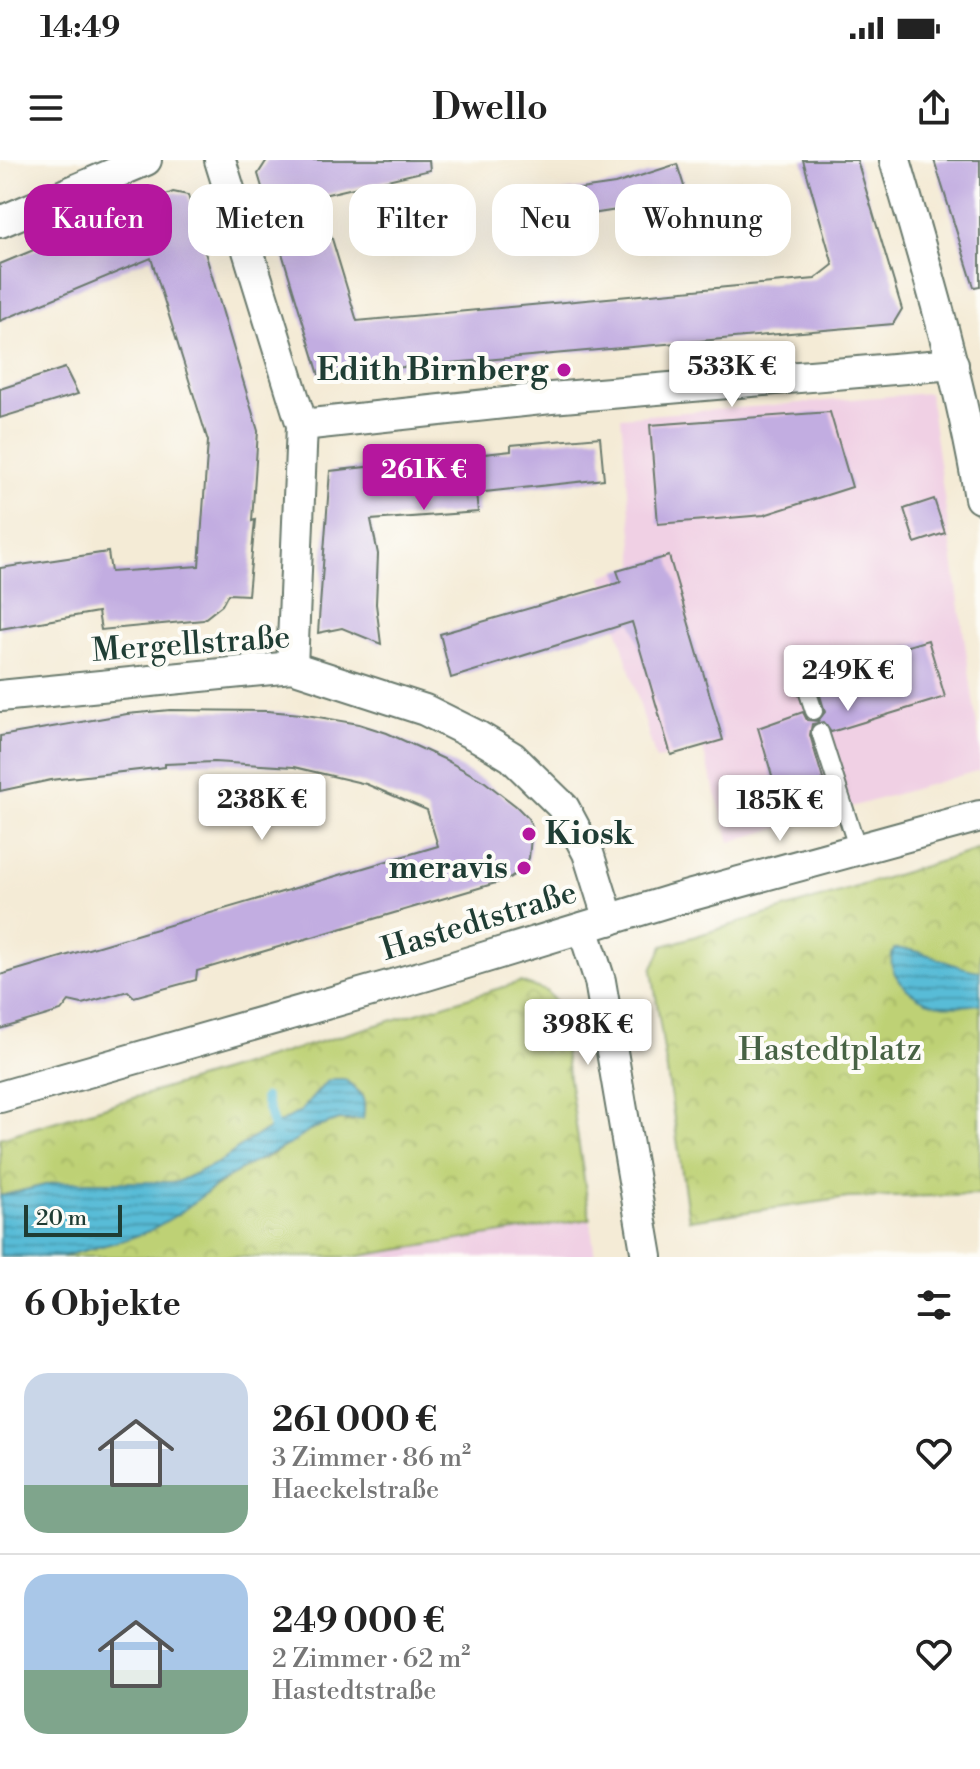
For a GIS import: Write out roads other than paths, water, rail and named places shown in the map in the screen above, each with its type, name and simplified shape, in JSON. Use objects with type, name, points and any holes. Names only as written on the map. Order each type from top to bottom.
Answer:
[{"type":"street","points":[[0,222],[146,160]]},
{"type":"street","points":[[220,160],[302,425],[292,667]]},
{"type":"street","points":[[895,160],[953,364],[974,424],[980,498]]},
{"type":"street","points":[[302,425],[551,398],[953,364]]},
{"type":"street","name":"Mergellstraße","points":[[0,696],[292,667],[425,710],[512,757],[564,808],[597,879],[600,981],[647,1257]]},
{"type":"street","name":"Hastedtstraße","points":[[0,1097],[980,816]]},
{"type":"lane","points":[[803,678],[814,711]]},
{"type":"lane","points":[[820,732],[858,850]]},
{"type":"water","points":[[894,949],[916,951],[980,971],[980,1004],[940,1005],[917,997],[896,976],[892,958]]},
{"type":"water","points":[[344,1079],[361,1095],[363,1119],[339,1120],[312,1129],[216,1185],[180,1213],[149,1231],[60,1257],[0,1257],[0,1196],[58,1182],[177,1182],[220,1162],[251,1139],[301,1111],[326,1082]]},
{"type":"waterway","points":[[265,1098],[277,1138]]},
{"type":"place","name":"Edith Birnberg","points":[[564,370]]},
{"type":"place","name":"Kiosk","points":[[529,834]]},
{"type":"place","name":"meravis","points":[[524,868]]},
{"type":"park label","name":"Hastedtplatz","points":[[830,1050]]}]
